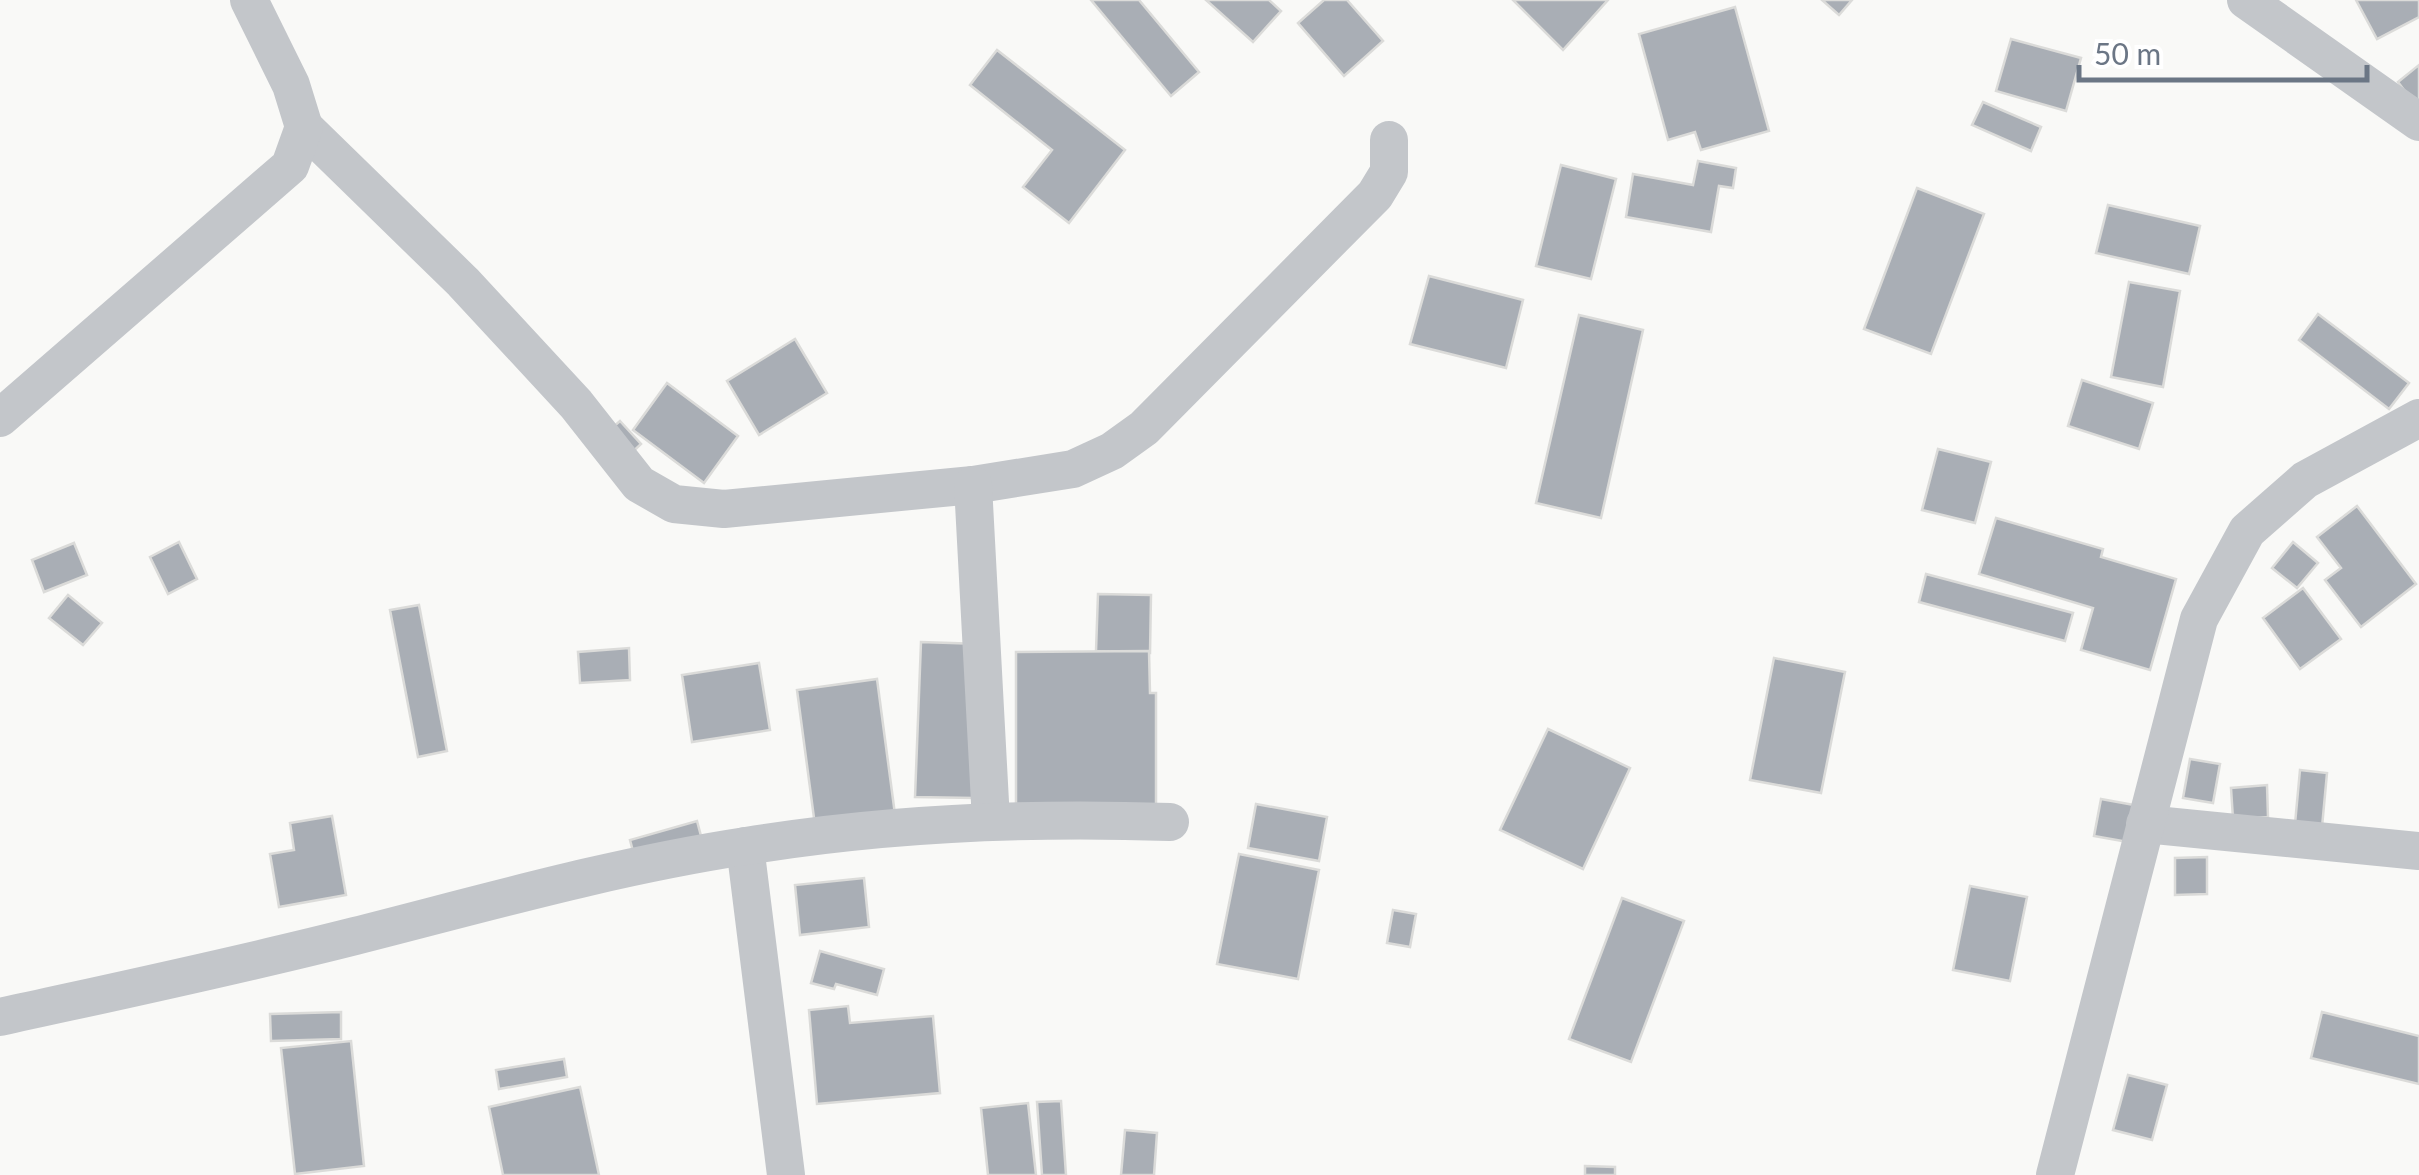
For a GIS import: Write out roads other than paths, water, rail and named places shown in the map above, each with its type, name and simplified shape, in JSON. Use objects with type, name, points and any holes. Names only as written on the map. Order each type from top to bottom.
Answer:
[{"type":"street","points":[[249,0],[291,85],[304,127],[463,282],[576,404],[640,484],[674,504],[724,509],[973,485],[1073,469],[1112,451],[1144,428],[1375,196],[1389,172],[1389,140]]},
{"type":"street","points":[[2246,0],[2357,74],[2419,122]]},
{"type":"street","points":[[0,418],[290,166],[304,127]]},
{"type":"street","points":[[2056,1175],[2198,619],[2247,530],[2305,480],[2419,418]]},
{"type":"street","points":[[973,485],[991,821]]},
{"type":"street","points":[[0,1018],[268,958],[609,872],[744,846],[1036,818],[1170,822]]},
{"type":"street","points":[[2145,824],[2419,850]]},
{"type":"street","points":[[744,846],[786,1175]]}]
